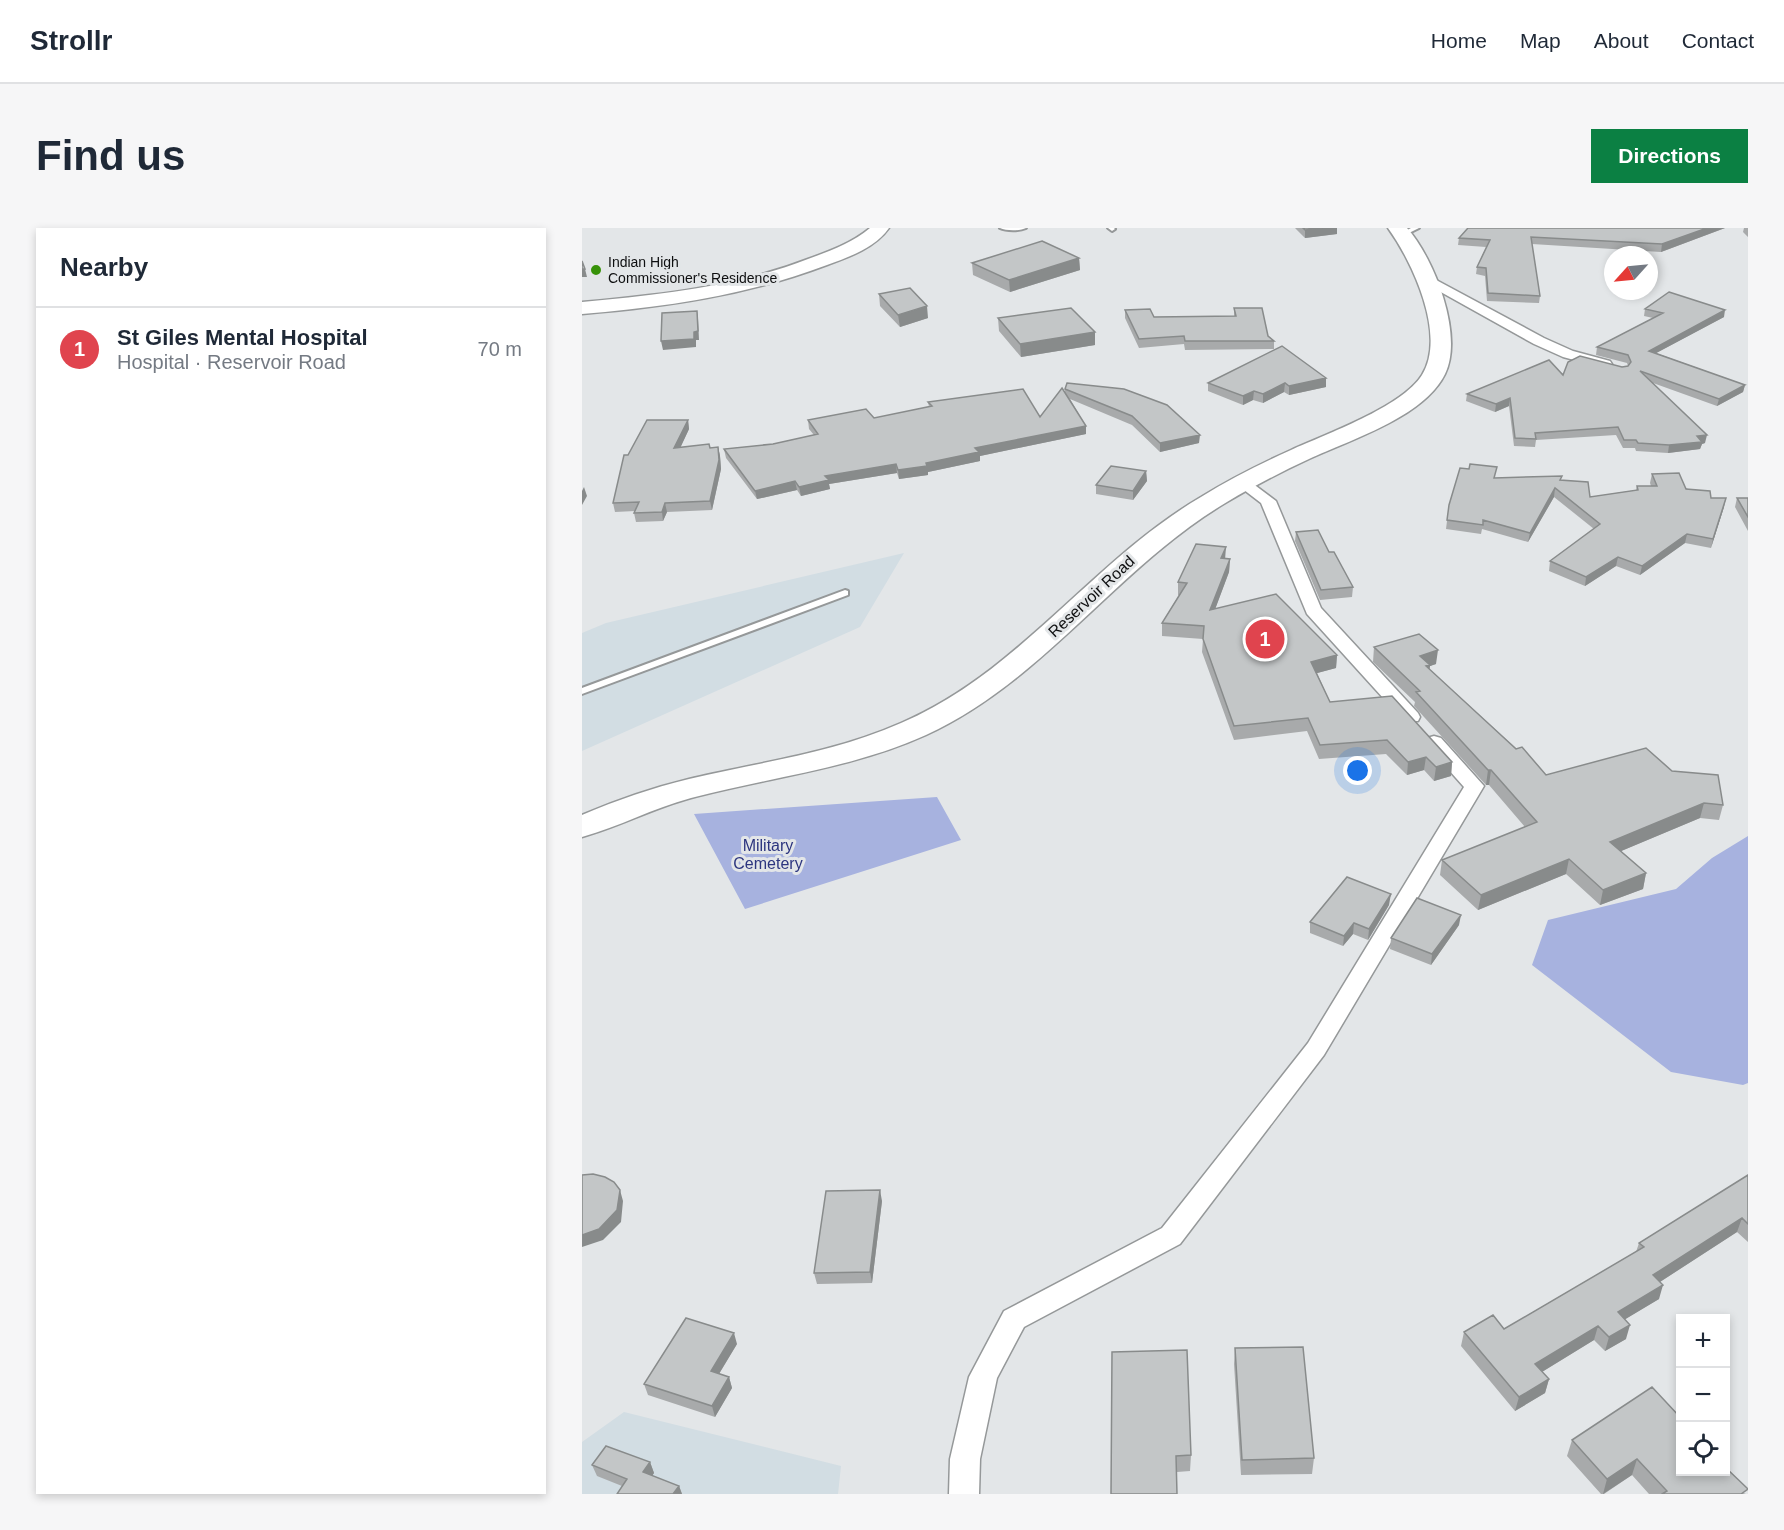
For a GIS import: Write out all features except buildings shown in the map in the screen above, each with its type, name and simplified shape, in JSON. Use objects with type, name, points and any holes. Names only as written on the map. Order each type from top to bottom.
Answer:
[{"type":"main road","points":[[582,308],[659,301],[765,281],[844,251],[880,228]]},
{"type":"main road","name":"Reservoir Road","points":[[582,827],[673,793],[803,765],[866,747],[917,728],[963,706],[1003,677],[1096,593],[1146,544],[1243,483],[1316,447],[1372,423],[1416,393],[1432,377],[1441,337],[1425,278],[1406,230]]},
{"type":"street","points":[[1425,278],[1539,341],[1568,354],[1621,368]]},
{"type":"street","points":[[964,1494],[965,1459],[983,1377],[1014,1319],[1171,1236],[1316,1049],[1474,786],[1313,610],[1268,501],[1243,483]]},
{"type":"lane","points":[[1003,228],[1023,228]]},
{"type":"lane","points":[[582,691],[845,594]]},
{"type":"shaded area","points":[[904,553],[860,627],[582,751],[582,633],[606,623]]},
{"type":"shaded area","points":[[624,1412],[841,1466],[838,1494],[582,1494],[582,1442]]},
{"type":"green space","name":"Military Cemetery","points":[[937,797],[961,840],[745,909],[694,814]]},
{"type":"green space","points":[[1748,836],[1748,1083],[1743,1085],[1671,1072],[1532,965],[1548,920],[1676,889],[1712,858]]},
{"type":"place","name":"Indian High Commissioner's Residence","points":[[596,270]]},
{"type":"place","name":"St Giles Mental Hospital","points":[[1265,639]]}]
